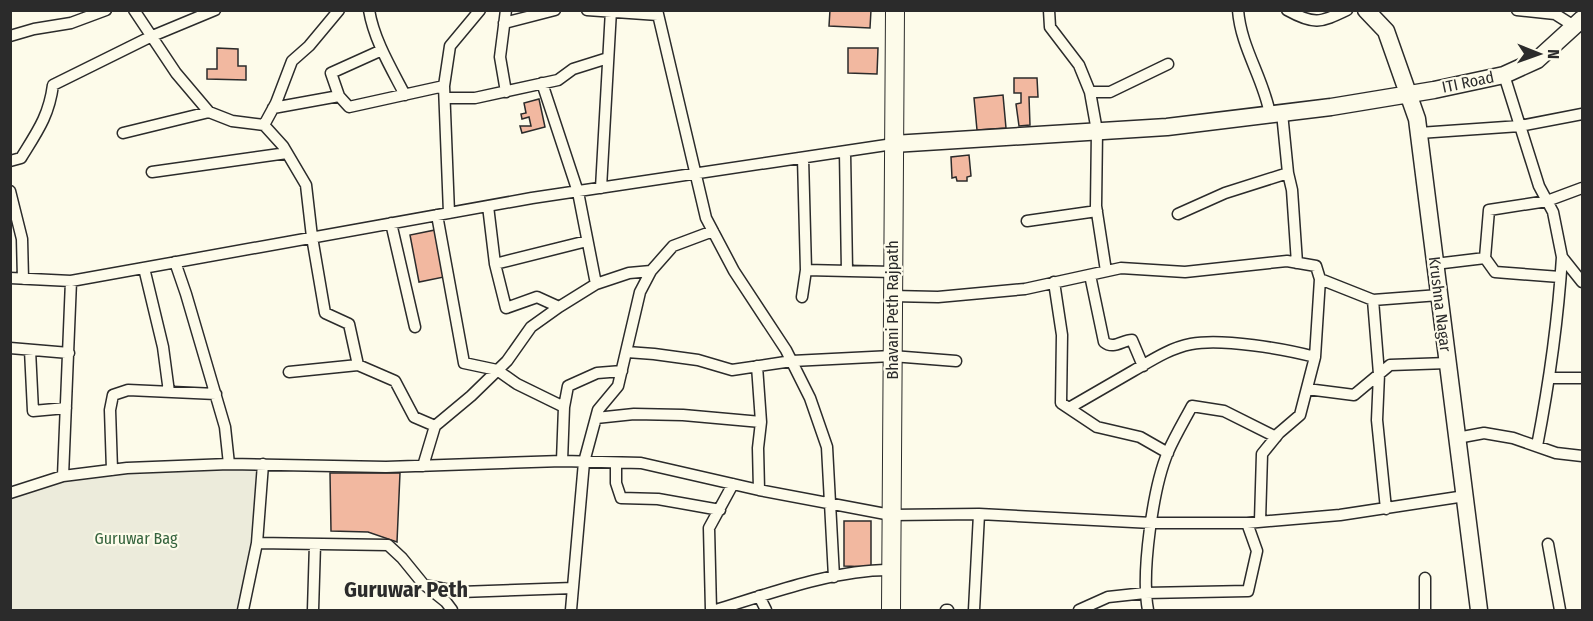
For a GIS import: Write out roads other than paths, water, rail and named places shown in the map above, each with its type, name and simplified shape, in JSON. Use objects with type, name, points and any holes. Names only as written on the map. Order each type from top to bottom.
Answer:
[{"type":"main road","name":"Bhavani Peth Rajpath","points":[[891,610],[895,10]]},
{"type":"main road","name":"Krushna Nagar","points":[[1374,13],[1386,31],[1417,119],[1479,610]]},
{"type":"main road","name":"ITI Road","points":[[893,144],[1167,127],[1408,94],[1504,75],[1537,60],[1578,22]]},
{"type":"street","points":[[10,36],[34,29],[71,23],[106,10]]},
{"type":"street","points":[[134,10],[150,38],[209,112],[232,120],[264,125],[287,153],[306,185],[325,313],[349,324],[358,365]]},
{"type":"street","points":[[10,161],[21,159],[39,129],[50,106],[53,85],[150,38],[215,10]]},
{"type":"street","points":[[264,125],[292,61],[309,46],[339,10]]},
{"type":"street","points":[[369,10],[382,50],[405,95]]},
{"type":"street","points":[[449,213],[444,86],[450,46],[480,10]]},
{"type":"street","points":[[506,10],[500,57],[506,92]]},
{"type":"street","points":[[504,23],[555,10]]},
{"type":"street","points":[[587,10],[657,13],[706,218],[734,271],[792,361],[810,398],[827,447],[834,577]]},
{"type":"street","points":[[1049,10],[1050,27],[1079,65],[1090,92],[1097,131],[1097,211],[1106,271]]},
{"type":"street","points":[[1238,10],[1246,51],[1276,113],[1293,190],[1297,263]]},
{"type":"street","points":[[1287,10],[1304,20],[1325,21],[1347,10]]},
{"type":"street","points":[[1517,10],[1555,14],[1578,22]]},
{"type":"street","points":[[601,188],[611,11]]},
{"type":"street","points":[[382,50],[331,73],[339,96],[349,107],[444,86]]},
{"type":"street","points":[[445,98],[475,98],[558,80],[573,69],[608,58]]},
{"type":"street","points":[[1090,92],[1110,92],[1168,64]]},
{"type":"street","points":[[1504,75],[1539,186],[1553,212],[1562,257],[1549,378],[1537,446]]},
{"type":"street","points":[[542,83],[578,192],[596,284]]},
{"type":"street","points":[[273,108],[339,96]]},
{"type":"street","points":[[123,133],[209,112]]},
{"type":"street","points":[[1419,133],[1520,126],[1582,114]]},
{"type":"street","points":[[10,278],[71,281],[488,206],[893,144]]},
{"type":"street","points":[[845,152],[847,271]]},
{"type":"street","points":[[152,172],[287,153]]},
{"type":"street","points":[[802,297],[806,270],[803,158]]},
{"type":"street","points":[[1178,214],[1225,193],[1288,173]]},
{"type":"street","points":[[1560,277],[1495,272],[1485,258],[1489,210],[1547,201],[1582,188]]},
{"type":"street","points":[[10,191],[22,239],[23,279]]},
{"type":"street","points":[[488,206],[495,264],[506,308],[537,297],[559,307]]},
{"type":"street","points":[[1027,221],[1097,211]]},
{"type":"street","points":[[437,215],[464,363],[497,370],[517,384],[564,407]]},
{"type":"street","points":[[391,223],[415,327]]},
{"type":"street","points":[[571,610],[584,462],[598,410],[618,386],[640,292],[651,271],[673,246],[713,231]]},
{"type":"street","points":[[495,264],[587,241]]},
{"type":"street","points":[[1562,257],[1582,282]]},
{"type":"street","points":[[1435,264],[1485,258]]},
{"type":"street","points":[[892,296],[938,297],[1025,289],[1121,268],[1185,272],[1287,261],[1316,266],[1320,279],[1315,357],[1300,415],[1276,437],[1262,454],[1260,521]]},
{"type":"street","points":[[175,262],[225,427],[229,464]]},
{"type":"street","points":[[144,267],[163,347],[169,392]]},
{"type":"street","points":[[806,270],[892,272]]},
{"type":"street","points":[[423,466],[435,426],[507,361],[531,327],[596,284],[629,273],[651,271]]},
{"type":"street","points":[[1090,275],[1104,342],[1109,346],[1132,340],[1143,366]]},
{"type":"street","points":[[1320,279],[1373,300],[1439,295]]},
{"type":"street","points":[[63,476],[71,281]]},
{"type":"street","points":[[1054,282],[1062,335],[1061,403],[1097,427],[1140,437],[1168,453]]},
{"type":"street","points":[[1373,300],[1379,374],[1377,420],[1386,509]]},
{"type":"street","points":[[1069,408],[1172,350],[1192,344],[1208,343],[1282,350],[1315,357]]},
{"type":"street","points":[[10,348],[69,353]]},
{"type":"street","points":[[30,350],[33,411],[66,408]]},
{"type":"street","points":[[627,352],[698,360],[732,370],[792,361],[892,356],[956,362]]},
{"type":"street","points":[[1307,388],[1354,396],[1390,365],[1448,363]]},
{"type":"street","points":[[289,372],[358,365],[395,381],[414,417],[435,426]]},
{"type":"street","points":[[757,366],[761,422],[758,448],[759,490]]},
{"type":"street","points":[[562,461],[564,407],[568,386],[597,373],[622,371]]},
{"type":"street","points":[[1549,378],[1582,378]]},
{"type":"street","points":[[112,470],[110,410],[113,395],[128,390],[216,394]]},
{"type":"street","points":[[1148,610],[1145,593],[1156,493],[1168,453],[1192,406],[1224,411],[1276,437]]},
{"type":"street","points":[[596,418],[633,414],[683,415],[761,422]]},
{"type":"street","points":[[1457,438],[1484,433],[1513,438],[1556,453],[1582,456]]},
{"type":"street","points":[[10,493],[63,476],[112,470],[229,464],[386,467],[562,461],[641,464],[759,490],[891,515],[979,514],[1152,523],[1247,523],[1340,515],[1465,496]]},
{"type":"street","points":[[616,463],[616,483],[621,498],[658,499],[720,510]]},
{"type":"street","points":[[243,610],[258,543],[263,464]]},
{"type":"street","points":[[711,610],[709,528],[734,484]]},
{"type":"street","points":[[974,610],[979,514]]},
{"type":"street","points":[[1079,610],[1108,597],[1145,593],[1248,591],[1257,551],[1247,523]]},
{"type":"street","points":[[258,543],[388,545],[424,585],[446,602],[452,610]]},
{"type":"street","points":[[313,610],[315,544]]},
{"type":"street","points":[[1548,544],[1560,610]]},
{"type":"street","points":[[716,610],[759,596],[834,577],[865,570],[891,570]]},
{"type":"street","points":[[1425,578],[1425,610]]},
{"type":"street","points":[[424,585],[460,592],[573,588]]},
{"type":"street","points":[[759,596],[766,610]]},
{"type":"district","name":"Guruwar Peth","points":[[406,589]]},
{"type":"park label","name":"Guruwar Bag","points":[[136,538]]}]
